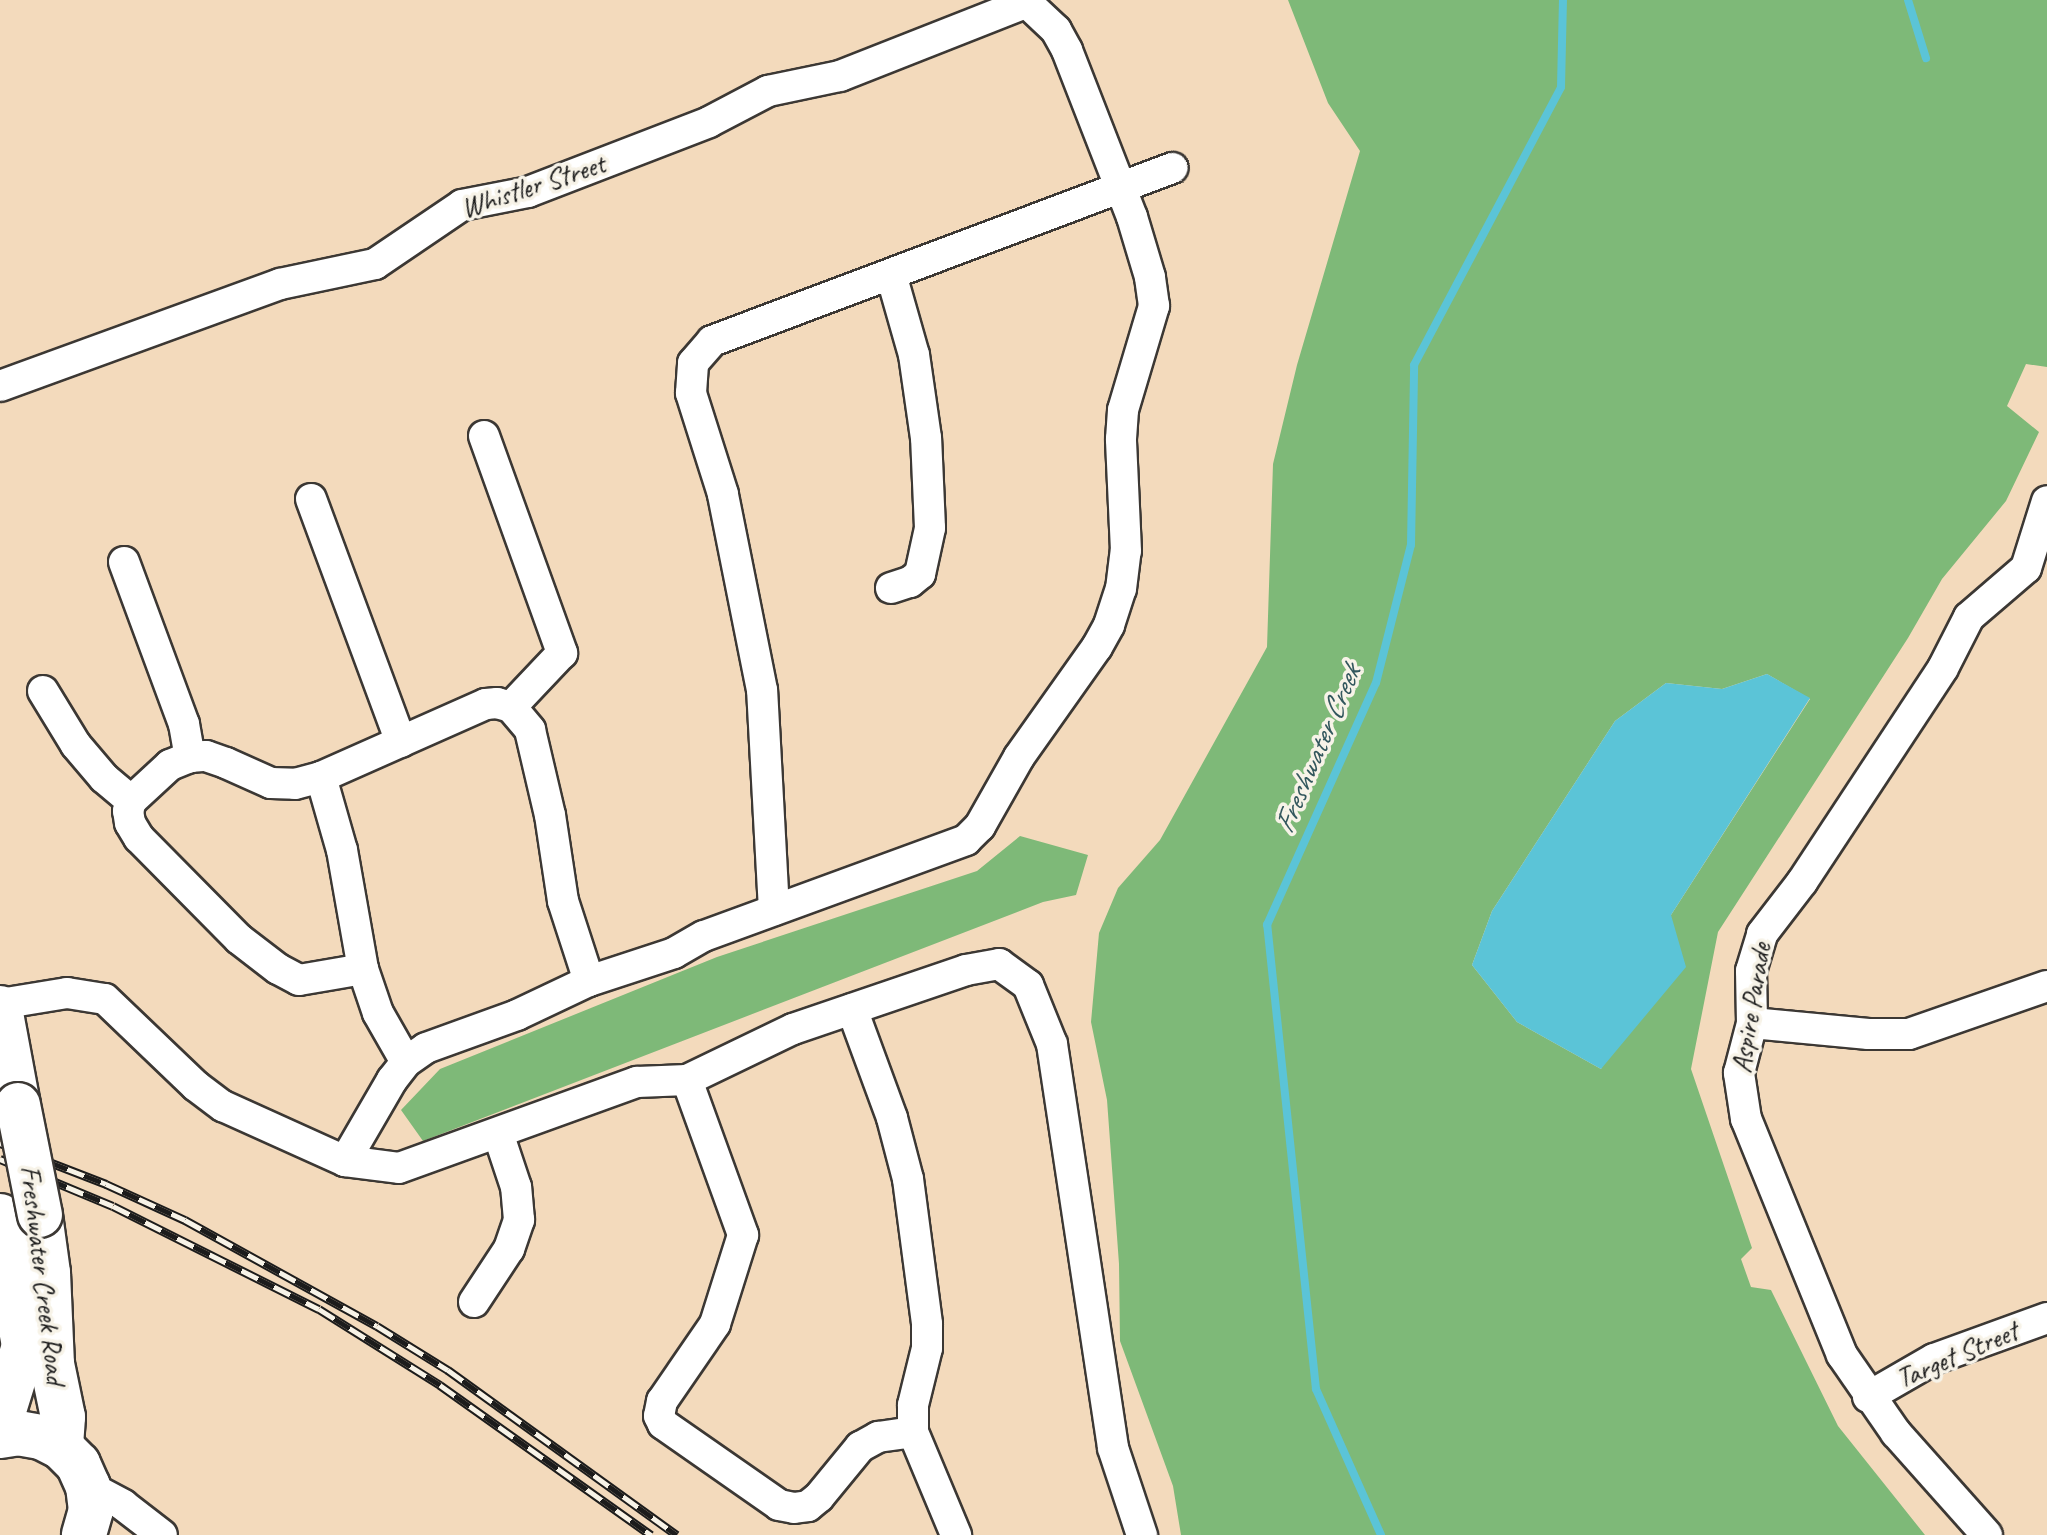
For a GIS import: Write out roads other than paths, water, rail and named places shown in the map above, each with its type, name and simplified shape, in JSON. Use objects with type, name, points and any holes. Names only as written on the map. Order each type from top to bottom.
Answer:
[{"type":"main road","name":"Freshwater Creek Road","points":[[0,1006],[18,1105],[24,1346],[0,1423]]},
{"type":"main road","name":"Freshwater Creek Road","points":[[20,1215],[48,1273],[52,1364],[63,1417],[61,1447]]},
{"type":"main road","points":[[0,1436],[18,1433],[41,1437],[61,1447],[78,1464],[88,1486],[91,1510],[84,1535]]},
{"type":"street","points":[[345,1161],[406,1062],[443,1040],[517,1015],[589,981],[674,953],[704,936],[862,881],[966,840],[980,826],[1019,757],[1109,625],[1121,589],[1126,551],[1121,439],[1123,410],[1154,306],[1150,277],[1121,188],[1062,40],[1024,1]]},
{"type":"street","name":"Whistler Street","points":[[0,386],[280,284],[375,264],[462,205],[528,192],[709,122],[768,91],[840,76],[1024,1]]},
{"type":"street","points":[[774,910],[762,690],[737,554],[689,376],[701,350],[712,341],[1173,168]]},
{"type":"street","points":[[891,274],[914,355],[926,438],[930,528],[920,574],[891,588]]},
{"type":"street","points":[[484,436],[562,653],[511,707]]},
{"type":"street","points":[[311,499],[401,742]]},
{"type":"street","name":"Aspire Parade","points":[[1987,1535],[1868,1397],[1829,1329],[1741,1107],[1739,1073],[1752,1023],[1751,971],[1762,934],[1802,882],[1943,668],[1969,617],[1985,600],[2038,564],[2039,517],[2047,501]]},
{"type":"street","points":[[124,562],[184,724],[190,757]]},
{"type":"street","points":[[43,691],[76,745],[104,778],[131,801]]},
{"type":"street","points":[[363,969],[299,980],[278,969],[239,939],[139,838],[130,823],[128,811],[131,801],[170,765],[190,757],[216,759],[271,783],[295,784],[321,777],[486,704],[511,707],[530,730],[550,815],[563,901],[589,981]]},
{"type":"street","points":[[321,777],[342,850],[363,969],[378,1013],[406,1062]]},
{"type":"street","points":[[0,1006],[67,993],[105,999],[196,1086],[223,1106],[345,1161],[399,1168],[637,1082],[687,1080],[793,1029],[985,964],[999,964],[1028,985],[1052,1044],[1113,1448],[1142,1535]]},
{"type":"street","points":[[1752,1023],[1868,1034],[1909,1034],[2047,986]]},
{"type":"street","points":[[852,1009],[892,1118],[908,1179],[927,1324],[927,1348],[913,1405],[913,1432],[956,1535]]},
{"type":"street","points":[[687,1080],[743,1235],[715,1324],[662,1401],[659,1416],[663,1424],[779,1505],[794,1508],[808,1506],[819,1497],[860,1447],[878,1437],[913,1432]]},
{"type":"street","points":[[474,1302],[509,1249],[519,1220],[516,1187],[498,1133]]},
{"type":"street","name":"Target Street","points":[[1868,1397],[1934,1359],[2047,1318]]},
{"type":"street","points":[[88,1486],[123,1505],[162,1535]]},
{"type":"water","points":[[1767,674],[1810,698],[1671,915],[1686,967],[1601,1069],[1517,1022],[1472,965],[1492,911],[1615,721],[1666,683],[1722,689]]},
{"type":"waterway","name":"Freshwater Creek","points":[[1381,1535],[1316,1389],[1267,925],[1376,683],[1411,545],[1414,365],[1561,87],[1563,0]]},
{"type":"waterway","name":"Freshwater Creek","points":[[1908,0],[1926,58]]},
{"type":"railway","points":[[0,1143],[106,1184],[185,1220],[377,1326],[448,1370],[677,1535]]},
{"type":"railway","points":[[0,1159],[113,1206],[319,1309],[440,1385],[651,1535]]}]
